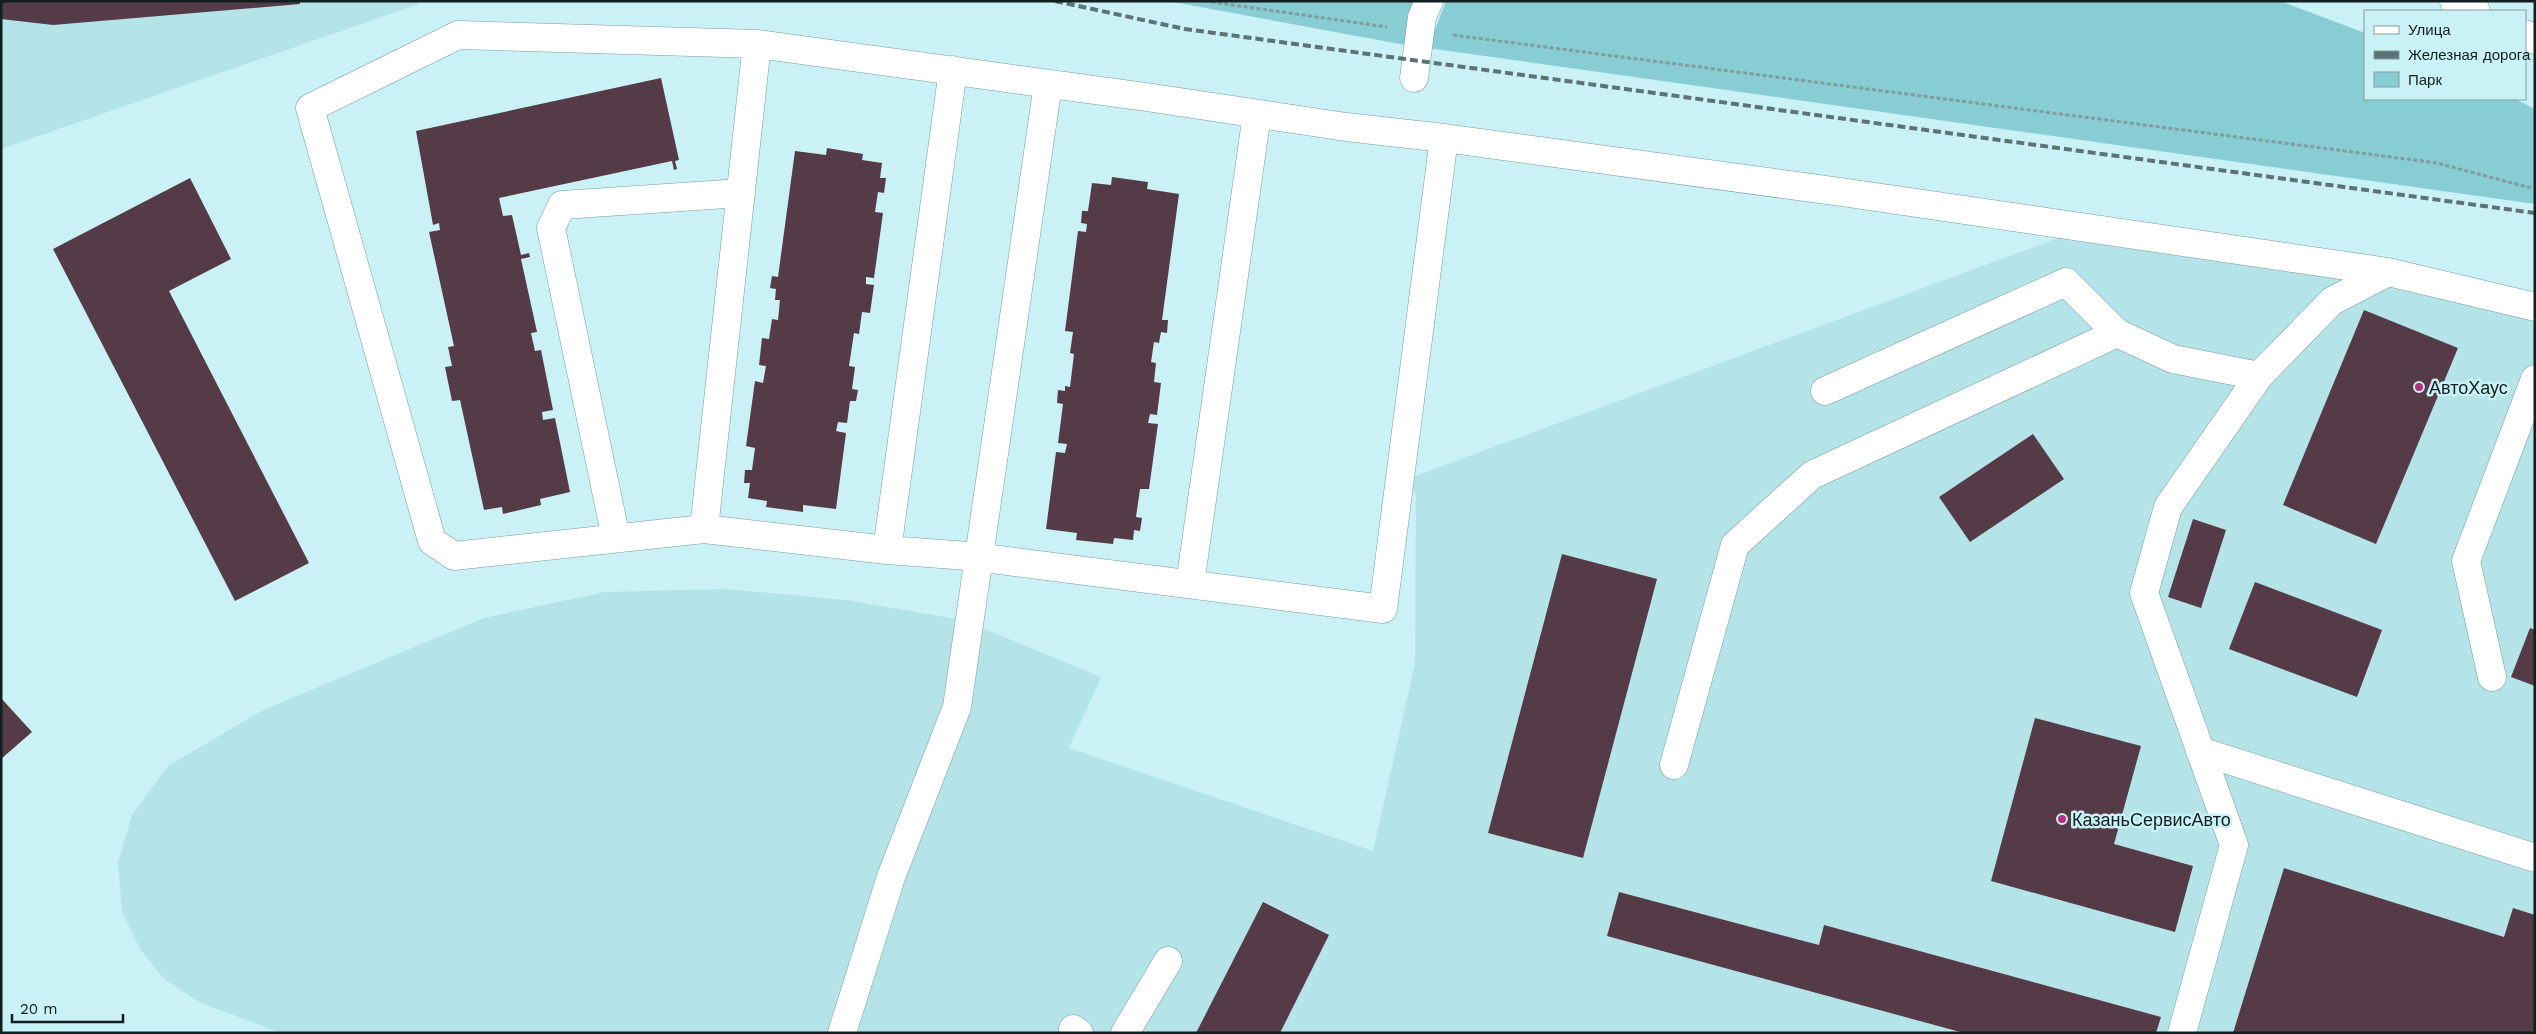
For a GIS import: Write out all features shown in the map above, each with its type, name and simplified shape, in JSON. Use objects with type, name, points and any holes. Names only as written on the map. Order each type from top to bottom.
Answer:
[{"type":"main road","points":[[1414,78],[1422,17],[1429,1]]},
{"type":"main road","points":[[2454,1],[2474,10]]},
{"type":"main road","points":[[1444,138],[1382,609],[979,557],[887,550],[704,529],[454,556],[432,541],[310,108],[458,35],[757,44],[953,70],[1346,127],[1444,138],[1858,194],[2388,272],[2535,307]]},
{"type":"main road","points":[[704,529],[757,44]]},
{"type":"main road","points":[[887,550],[953,70]]},
{"type":"main road","points":[[842,1033],[890,877],[957,707],[1048,84]]},
{"type":"main road","points":[[1190,584],[1257,114]]},
{"type":"main road","points":[[616,538],[551,228],[562,205],[741,193]]},
{"type":"main road","points":[[2182,1033],[2234,845],[2144,593],[2168,507],[2259,376],[2332,301],[2388,272]]},
{"type":"main road","points":[[1825,391],[2066,282],[2117,333],[2173,360],[2259,376]]},
{"type":"main road","points":[[1674,766],[1735,545],[1812,475],[2117,333]]},
{"type":"main road","points":[[2492,676],[2466,561],[2535,379]]},
{"type":"main road","points":[[2200,751],[2535,858]]},
{"type":"main road","points":[[1125,1033],[1168,961]]},
{"type":"path","points":[[1205,1],[1420,31],[2437,163],[2535,189]]},
{"type":"shaded area","points":[[1,1],[419,1],[419,4],[1,149]]},
{"type":"shaded area","points":[[2069,234],[2314,268],[2535,315],[2535,1033],[281,1033],[199,1002],[164,979],[140,949],[122,912],[118,863],[132,815],[168,766],[263,710],[484,618],[605,592],[726,589],[846,600],[963,620],[1101,677],[1069,748],[1373,851],[1415,664],[1416,495],[1407,479]]},
{"type":"green space","points":[[1168,1],[1420,1],[1411,46]]},
{"type":"green space","points":[[1446,1],[2280,1],[2364,33],[2364,100],[2517,100],[2535,109],[2535,204],[1428,48]]},
{"type":"building","points":[[1,1],[300,1],[300,4],[53,25],[1,19]]},
{"type":"building","points":[[661,78],[679,160],[675,161],[677,169],[674,170],[672,161],[499,198],[503,216],[512,215],[521,255],[529,253],[530,257],[521,259],[537,332],[531,333],[535,351],[541,350],[553,410],[542,412],[543,420],[555,418],[570,492],[540,499],[541,505],[503,514],[502,507],[484,510],[460,400],[452,401],[445,367],[452,366],[448,347],[454,346],[429,232],[440,230],[439,223],[433,225],[416,131]]},
{"type":"building","points":[[827,148],[863,154],[862,160],[882,163],[880,178],[886,178],[884,193],[878,192],[875,212],[883,213],[874,278],[866,277],[866,284],[874,285],[870,313],[862,312],[859,334],[854,333],[849,366],[855,367],[852,389],[858,390],[856,401],[850,401],[847,423],[838,422],[836,431],[846,433],[836,509],[803,505],[803,512],[766,507],[767,501],[748,498],[750,483],[744,483],[745,470],[752,470],[755,448],[746,446],[755,381],[763,383],[766,366],[759,365],[762,338],[769,339],[772,319],[778,320],[780,300],[775,300],[776,289],[770,288],[772,276],[778,277],[795,151],[826,155]]},
{"type":"building","points":[[1112,177],[1148,182],[1147,189],[1179,194],[1162,320],[1168,320],[1167,333],[1161,332],[1159,343],[1154,342],[1151,362],[1156,363],[1154,382],[1161,383],[1157,415],[1150,414],[1148,423],[1158,424],[1149,489],[1140,489],[1136,517],[1142,518],[1140,531],[1134,530],[1133,540],[1114,538],[1113,544],[1076,540],[1077,533],[1046,529],[1056,452],[1065,453],[1067,444],[1058,443],[1063,404],[1057,403],[1058,390],[1065,391],[1065,386],[1070,387],[1074,354],[1070,353],[1073,332],[1065,331],[1078,231],[1086,232],[1087,224],[1081,223],[1082,211],[1088,211],[1092,183],[1111,185]]},
{"type":"building","points":[[190,178],[231,259],[169,291],[309,563],[235,601],[53,249]]},
{"type":"building","points":[[2364,310],[2458,348],[2376,544],[2283,505]]},
{"type":"building","points":[[2033,434],[2064,479],[1970,542],[1939,497]]},
{"type":"building","points":[[2193,519],[2226,530],[2201,608],[2168,597]]},
{"type":"building","points":[[1562,554],[1657,579],[1583,858],[1488,833]]},
{"type":"building","points":[[2255,582],[2382,630],[2357,697],[2229,649]]},
{"type":"building","points":[[2530,628],[2535,630],[2535,686],[2511,677]]},
{"type":"building","points":[[1,698],[32,732],[1,759]]},
{"type":"building","points":[[2035,718],[2141,746],[2114,844],[2193,866],[2175,932],[1991,881]]},
{"type":"building","points":[[2284,868],[2504,937],[2513,908],[2535,915],[2535,1033],[2233,1033]]},
{"type":"building","points":[[1619,892],[1819,945],[1824,925],[2161,1017],[2156,1033],[1964,1033],[1607,936]]},
{"type":"building","points":[[1263,902],[1329,935],[1280,1033],[1196,1033]]},
{"type":"railway","points":[[1055,1],[1185,29],[2535,213]]},
{"type":"place","name":"АвтоХаус","points":[[2419,387]]},
{"type":"place","name":"КазаньСервисАвто","points":[[2062,819]]}]
